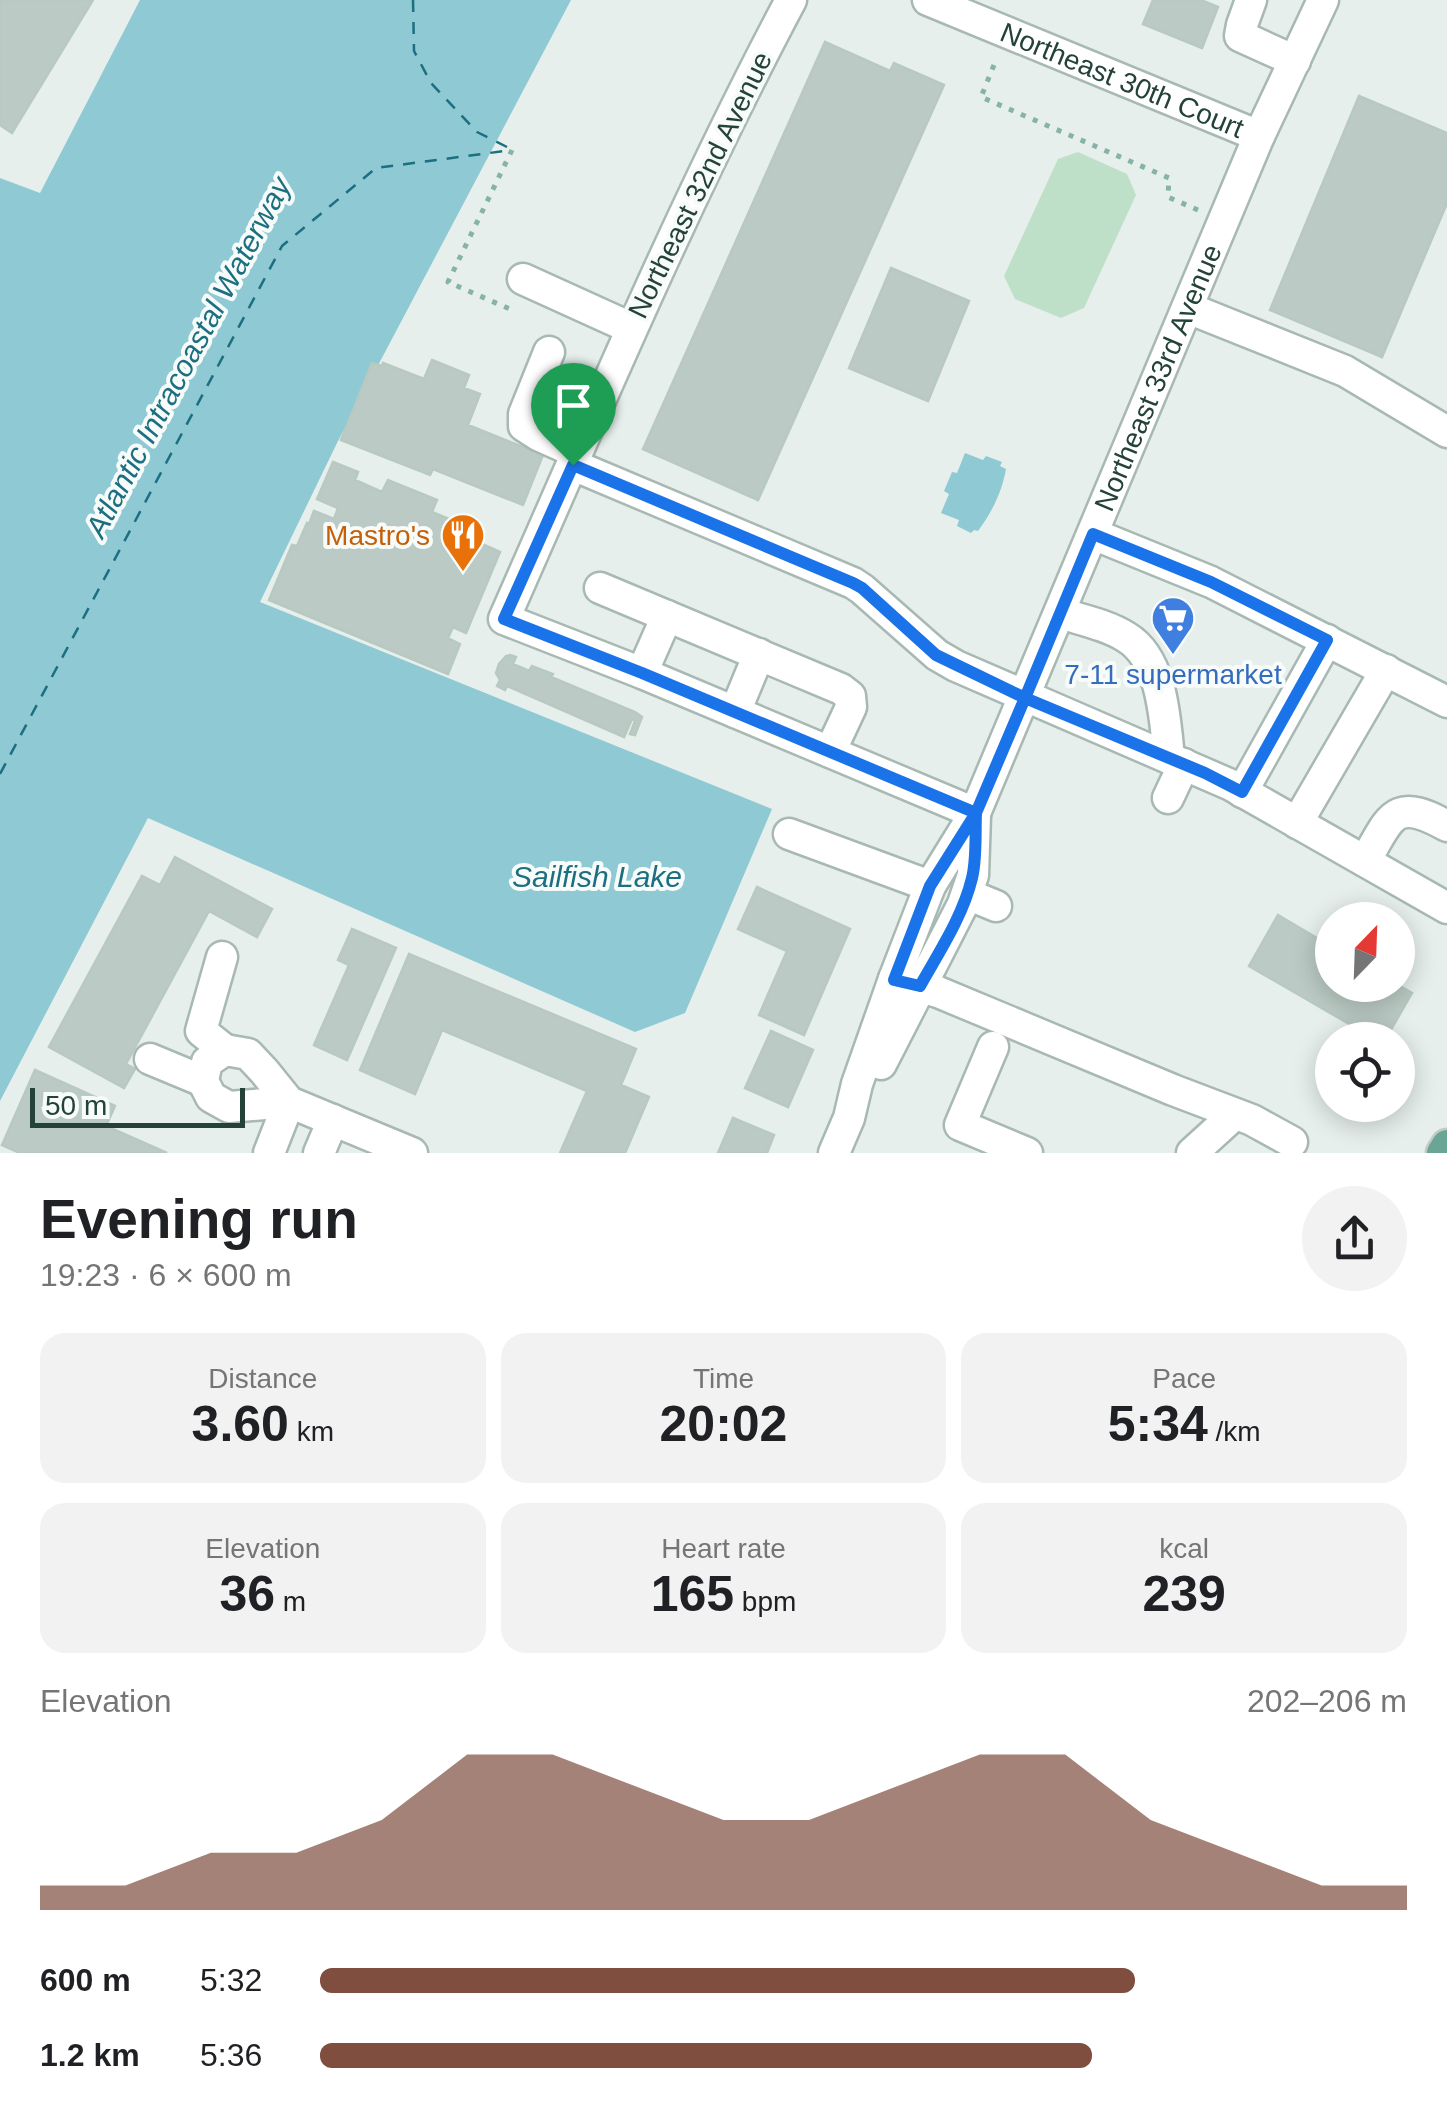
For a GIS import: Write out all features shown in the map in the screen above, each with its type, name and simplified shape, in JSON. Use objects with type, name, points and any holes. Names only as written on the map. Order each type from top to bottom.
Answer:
[{"type":"main road","points":[[1442,1153],[1447,1145]]},
{"type":"street","name":"Northeast 32nd Avenue","points":[[791,0],[631,328],[504,619],[976,813]]},
{"type":"street","name":"Northeast 30th Court","points":[[928,0],[1259,136]]},
{"type":"street","points":[[1251,0],[1240,36],[1294,60]]},
{"type":"street","name":"Northeast 33rd Avenue","points":[[834,1153],[849,1118],[857,1084],[907,983],[930,886],[976,813],[1259,136],[1322,0]]},
{"type":"street","points":[[523,280],[631,328]]},
{"type":"street","points":[[1188,308],[1344,371],[1447,432]]},
{"type":"street","points":[[548,352],[524,414],[524,426],[574,458],[853,583],[936,655],[1242,792],[1447,908]]},
{"type":"street","points":[[1093,534],[1211,582],[1447,702]]},
{"type":"street","points":[[600,588],[841,689],[850,696],[851,707],[830,752]]},
{"type":"street","points":[[1060,613],[1130,638],[1145,657],[1162,690],[1176,761],[1168,798]]},
{"type":"street","points":[[642,673],[667,616]]},
{"type":"street","points":[[1242,792],[1327,640]]},
{"type":"street","points":[[734,712],[759,654]]},
{"type":"street","points":[[1297,823],[1386,670]]},
{"type":"street","points":[[1364,861],[1388,820],[1400,812],[1416,811],[1447,826]]},
{"type":"street","name":"Northeast 33rd Avenue","points":[[907,983],[946,941],[966,894],[973,874],[976,813]]},
{"type":"street","points":[[789,834],[930,886]]},
{"type":"street","points":[[966,894],[996,906]]},
{"type":"street","points":[[222,956],[201,1031],[225,1050],[248,1054],[288,1102]]},
{"type":"street","points":[[907,983],[938,992],[1252,1120],[1292,1142]]},
{"type":"street","points":[[992,1046],[960,1125],[1026,1153]]},
{"type":"street","points":[[225,1050],[207,1062],[203,1081],[211,1097],[229,1106],[288,1102],[412,1153]]},
{"type":"street","points":[[150,1059],[203,1081]]},
{"type":"street","points":[[269,1153],[288,1102]]},
{"type":"street","points":[[1192,1153],[1236,1114]]},
{"type":"street","points":[[319,1153],[333,1120]]},
{"type":"path","points":[[994,65],[981,97],[1169,178],[1168,198],[1207,214]]},
{"type":"path","points":[[512,150],[448,282],[512,310],[523,280]]},
{"type":"green space","points":[[1078,152],[1127,174],[1136,195],[1084,308],[1061,318],[1015,299],[1004,276],[1058,159]]},
{"type":"water","points":[[140,0],[571,0],[337,443],[260,602],[772,809],[685,1013],[635,1032],[148,818],[0,1101],[0,178],[40,193]]},
{"type":"water","points":[[965,453],[1002,462],[1000,466],[1006,469],[992,509],[978,531],[971,533],[957,526],[959,520],[941,513],[949,494],[944,491]]},
{"type":"building","points":[[0,0],[93,0],[12,133],[0,125]]},
{"type":"building","points":[[1153,0],[1201,0],[1218,7],[1202,48],[1143,24]]},
{"type":"building","points":[[825,42],[890,71],[894,63],[944,85],[758,500],[643,449]]},
{"type":"building","points":[[1359,96],[1447,133],[1447,203],[1382,357],[1270,310]]},
{"type":"building","points":[[891,268],[969,301],[928,401],[849,368]]},
{"type":"building","points":[[432,360],[469,375],[464,388],[480,394],[468,425],[543,455],[523,505],[433,469],[430,475],[341,440],[372,363],[383,363],[424,379]]},
{"type":"building","points":[[333,462],[358,472],[355,480],[382,492],[388,480],[437,500],[432,512],[468,527],[464,536],[500,552],[466,633],[453,627],[448,638],[460,644],[448,674],[269,600],[292,545],[297,546],[314,511],[334,519],[338,508],[317,499]]},
{"type":"building","points":[[510,655],[516,657],[513,664],[553,674],[551,677],[635,712],[642,717],[635,735],[630,734],[635,721],[632,719],[624,737],[507,686],[505,690],[497,686],[499,664]]},
{"type":"building","points":[[175,857],[272,909],[257,937],[209,911],[126,1064],[135,1069],[124,1088],[49,1047],[142,876],[160,885]]},
{"type":"building","points":[[757,887],[850,929],[804,1035],[759,1015],[787,951],[738,929]]},
{"type":"building","points":[[1278,915],[1315,937],[1315,1002],[1407,1002],[1395,1022],[1346,1022],[1249,966]]},
{"type":"building","points":[[352,929],[396,948],[347,1060],[314,1045],[349,965],[338,960]]},
{"type":"building","points":[[409,954],[636,1049],[621,1085],[649,1097],[625,1153],[560,1153],[587,1091],[442,1030],[415,1094],[360,1070]]},
{"type":"building","points":[[771,1031],[813,1050],[788,1107],[745,1088]]},
{"type":"building","points":[[35,1070],[115,1106],[106,1126],[167,1153],[20,1153],[2,1145]]},
{"type":"building","points":[[733,1118],[774,1135],[767,1153],[718,1153]]},
{"type":"ferry route","points":[[413,0],[414,51],[431,83],[477,132],[511,149]]},
{"type":"ferry route","points":[[0,774],[282,246],[376,168],[512,150]]},
{"type":"place","name":"Mastro's","points":[[463,573]]},
{"type":"place","name":"7-11 supermarket","points":[[1173,656]]},
{"type":"route","points":[[573,465],[504,619],[976,813],[973,874],[946,941],[920,986],[894,980],[930,886],[976,813],[1025,698],[1242,792],[1327,640],[1211,582],[1093,534],[1025,698],[936,655],[853,583],[573,465]]},
{"type":"water label","name":"Atlantic Intracoastal Waterway","points":[[188,357]]},
{"type":"water label","name":"Sailfish Lake","points":[[597,876]]}]
